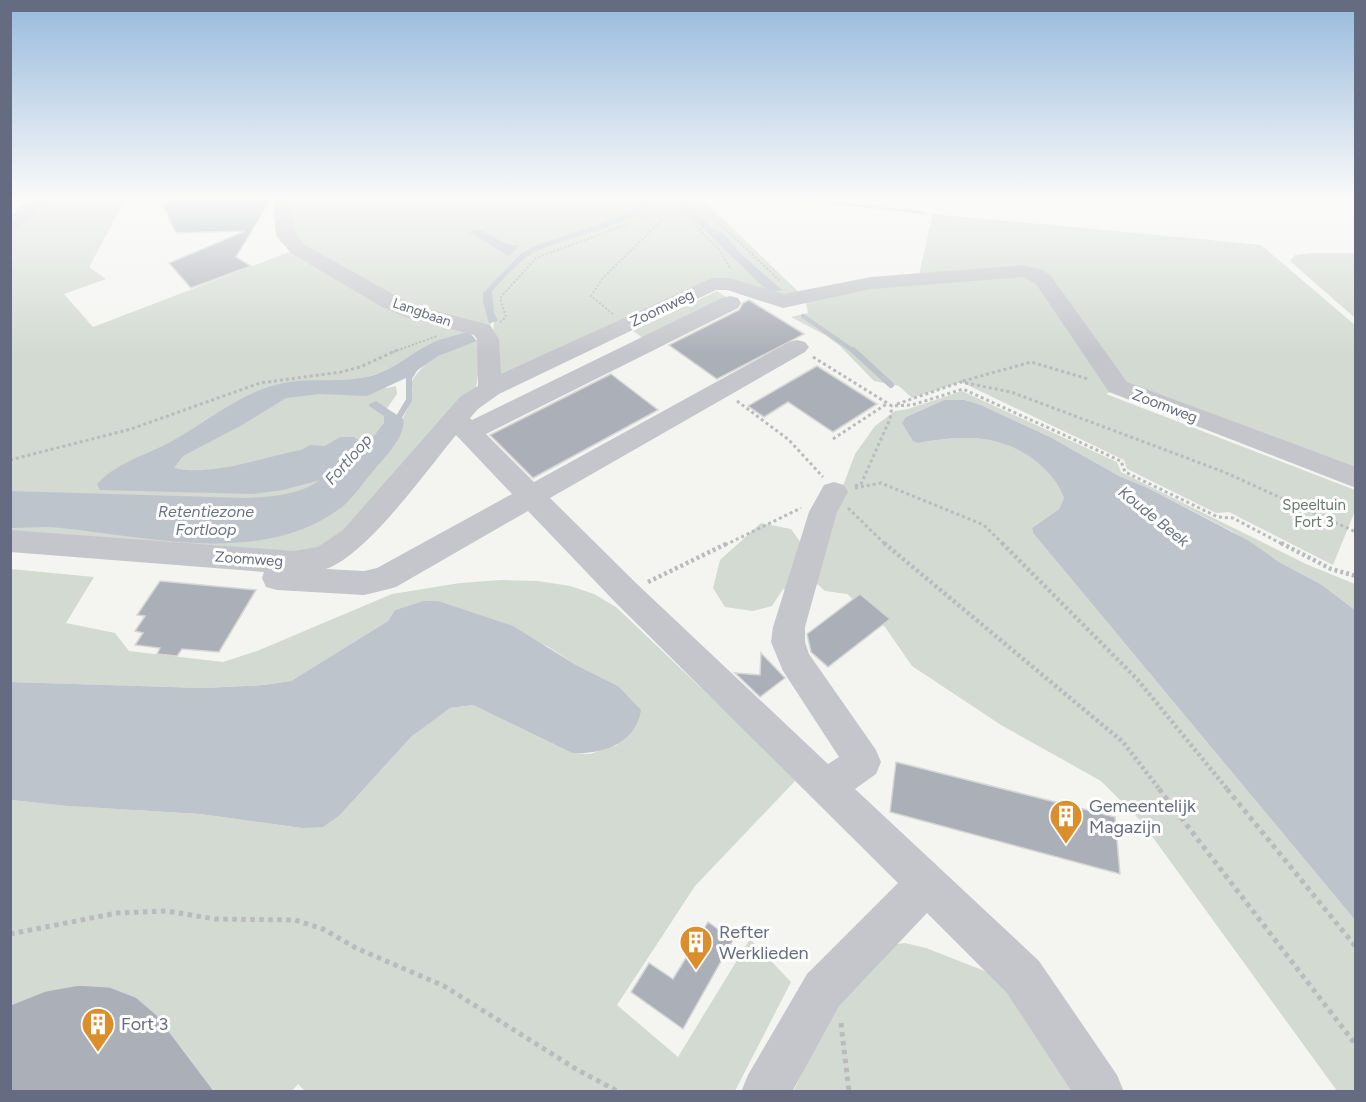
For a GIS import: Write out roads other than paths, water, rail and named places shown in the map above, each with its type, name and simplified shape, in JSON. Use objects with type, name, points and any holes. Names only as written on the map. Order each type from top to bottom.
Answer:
[{"type":"street","name":"Langbaan","points":[[300,250],[390,302],[413,312],[486,330],[489,388]]},
{"type":"street","name":"Zoomweg","points":[[10,541],[294,562],[312,561],[333,553],[353,538],[462,425],[469,403],[489,388],[712,284],[729,284],[783,301],[871,283],[1023,271],[1036,274],[1044,280],[1118,387],[1356,478]]},
{"type":"street","points":[[730,303],[462,425],[626,592],[1023,977],[1100,1092]]},
{"type":"street","points":[[10,556],[364,583],[385,578],[797,347]]},
{"type":"street","points":[[825,787],[863,762],[795,661],[788,642],[792,614],[823,512],[834,492]]},
{"type":"street","points":[[765,1092],[823,990],[926,884]]},
{"type":"water","points":[[500,250],[515,250],[509,256]]},
{"type":"water","points":[[527,250],[538,250],[511,270],[492,291],[494,313],[498,321],[489,323],[483,293]]},
{"type":"water","points":[[726,250],[738,250],[782,290],[770,292]]},
{"type":"water","name":"Retentiezone Fortloop","points":[[470,333],[477,341],[438,356],[406,378],[367,396],[320,394],[286,398],[242,425],[183,456],[174,468],[204,470],[221,468],[301,450],[310,445],[325,446],[340,437],[354,437],[358,440],[356,451],[347,467],[350,467],[384,423],[384,416],[369,404],[376,401],[403,419],[399,439],[355,494],[342,507],[311,525],[277,537],[242,542],[206,543],[169,541],[55,527],[11,528],[11,491],[245,498],[274,496],[303,489],[320,480],[283,490],[253,494],[100,490],[97,484],[123,464],[172,441],[254,393],[295,381],[352,379],[374,375],[389,369],[430,344]]},
{"type":"water","points":[[944,400],[965,400],[981,405],[1050,437],[1119,476],[1148,488],[1249,541],[1279,562],[1322,585],[1355,610],[1355,920],[1033,533],[1032,528],[1059,509],[1064,498],[1059,487],[1044,468],[1012,447],[989,440],[963,438],[918,443],[913,441],[902,423],[906,417]]},
{"type":"water","points":[[423,601],[438,601],[513,626],[576,665],[618,686],[641,710],[638,721],[625,739],[616,745],[595,752],[572,753],[473,705],[450,708],[412,736],[340,815],[323,827],[302,828],[200,814],[67,806],[11,800],[11,682],[203,688],[264,685],[291,681],[388,621],[395,610]]},
{"type":"waterway","name":"Koude Beek","points":[[803,316],[855,352]]},
{"type":"waterway","name":"Koude Beek","points":[[853,350],[891,385]]},
{"type":"waterway","name":"Fortloop","points":[[396,422],[409,400],[409,378],[416,367]]},
{"type":"place","name":"Gemeentelijk Magazijn","points":[[1066,845]]},
{"type":"place","name":"Refter Werklieden","points":[[696,971]]},
{"type":"place","name":"Fort 3","points":[[98,1053]]},
{"type":"park label","name":"Speeltuin Fort 3","points":[[1314,514]]}]
